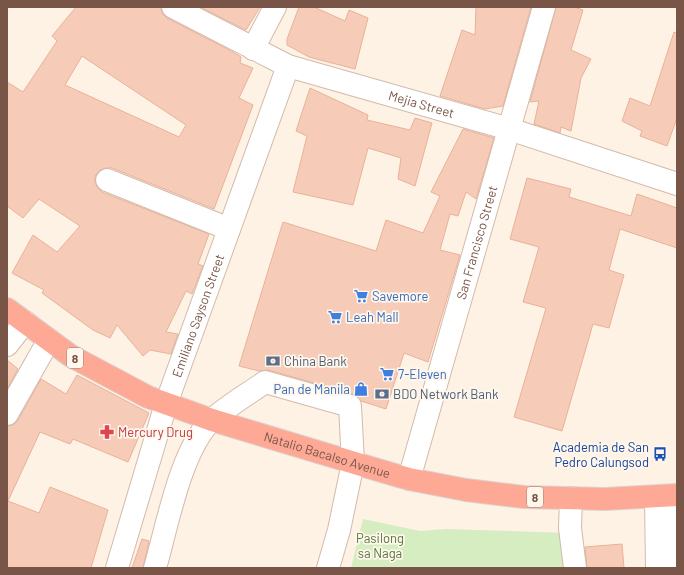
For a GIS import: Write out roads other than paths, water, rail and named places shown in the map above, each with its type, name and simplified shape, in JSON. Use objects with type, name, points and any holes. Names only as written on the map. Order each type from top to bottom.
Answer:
[{"type":"highway","name":"Natalio Bacalso Avenue","points":[[7,309],[71,356],[148,397],[212,420],[409,479],[466,490],[524,497],[571,498],[667,496]]},
{"type":"street","name":"Mejia Street","points":[[173,7],[288,66],[509,129],[676,182]]},
{"type":"street","points":[[253,48],[275,7]]},
{"type":"street","name":"San Francisco Street","points":[[409,479],[544,7]]},
{"type":"street","name":"Emiliano Sayson Street","points":[[117,568],[166,404],[288,66]]},
{"type":"street","points":[[107,180],[229,230]]},
{"type":"street","points":[[7,345],[25,322]]},
{"type":"street","points":[[7,414],[49,340]]},
{"type":"street","points":[[155,568],[181,477],[193,443],[212,420],[265,382],[350,406],[353,463],[339,530],[328,568]]},
{"type":"street","points":[[657,568],[667,496]]},
{"type":"street","points":[[667,496],[674,544],[674,568]]},
{"type":"street","points":[[571,498],[570,528],[575,568]]},
{"type":"place","name":"Savemore","points":[[361,296]]},
{"type":"place","name":"Leah Mall","points":[[335,317]]},
{"type":"place","name":"China Bank","points":[[273,361]]},
{"type":"place","name":"7-Eleven","points":[[387,374]]},
{"type":"place","name":"Pan de Manila","points":[[361,389]]},
{"type":"place","name":"BDO Network Bank","points":[[382,394]]},
{"type":"place","name":"Mercury Drug","points":[[107,432]]},
{"type":"place","name":"Academia de San Pedro Calungsod","points":[[660,454]]},
{"type":"park label","name":"Pasilong sa Naga","points":[[380,546]]}]
